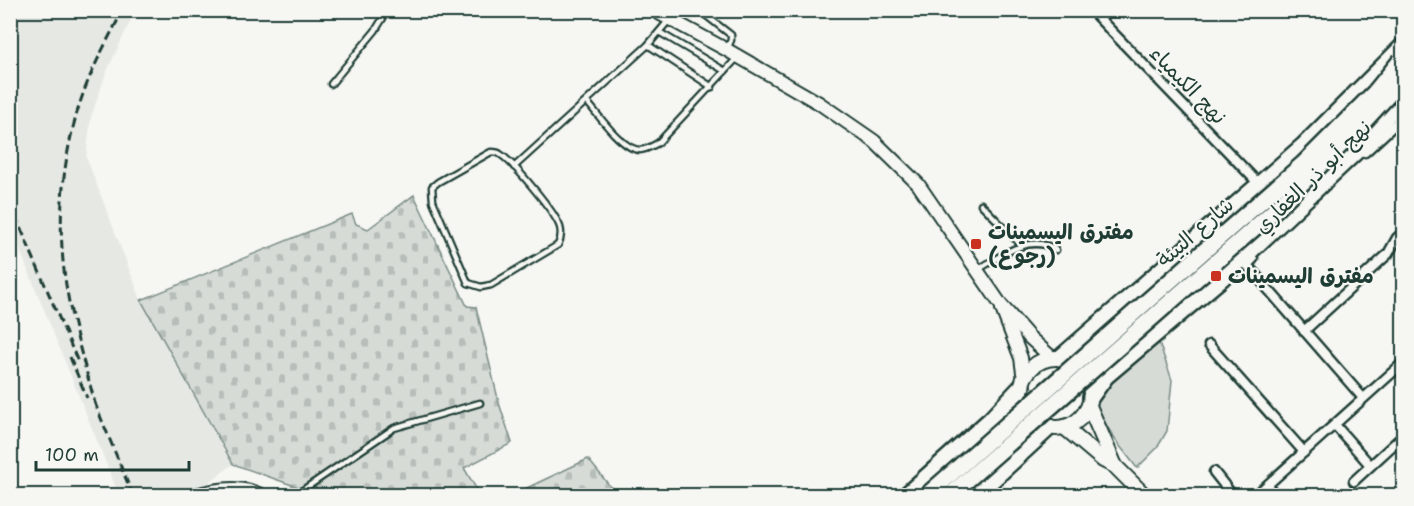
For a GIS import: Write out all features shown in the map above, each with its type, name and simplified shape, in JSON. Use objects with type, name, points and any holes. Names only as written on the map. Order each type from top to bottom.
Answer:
[{"type":"highway","points":[[1056,358],[1303,146],[1403,53]]},
{"type":"highway","name":"شارع البيئة","points":[[926,495],[1295,172],[1375,92],[1403,53]]},
{"type":"highway","points":[[949,495],[1276,209],[1358,128],[1404,78]]},
{"type":"highway","points":[[1090,402],[1106,376],[1222,278],[1361,147],[1404,96]]},
{"type":"highway","points":[[905,495],[991,418],[1023,383]]},
{"type":"highway","points":[[975,495],[1057,427]]},
{"type":"main road","points":[[653,10],[819,103],[874,141],[918,184],[1001,305],[1035,342],[1056,358],[1071,361],[1087,376],[1091,386],[1090,402],[1083,416],[1074,423],[1057,427],[1040,424],[1025,408],[1022,397],[1021,358],[1001,305]]},
{"type":"main road","points":[[1023,383],[1035,365],[1056,358]]},
{"type":"main road","points":[[1090,402],[1115,466]]},
{"type":"main road","points":[[1057,427],[1115,466],[1146,495]]},
{"type":"main road","points":[[192,495],[207,491],[244,489],[262,495]]},
{"type":"street","name":"نهج الكيمياء","points":[[1091,10],[1259,184]]},
{"type":"street","name":"نهج أبو ذر الغفاري","points":[[1304,331],[1247,265],[1404,116]]},
{"type":"street","points":[[1363,398],[1304,331],[1388,254],[1397,238],[1404,232]]},
{"type":"street","points":[[1209,345],[1304,453]]},
{"type":"street","points":[[1255,495],[1404,362]]},
{"type":"street","points":[[1335,425],[1370,465]]},
{"type":"street","points":[[1354,481],[1404,435]]},
{"type":"street","points":[[1214,472],[1233,495]]},
{"type":"lane","points":[[331,84],[375,30],[388,10]]},
{"type":"lane","points":[[587,102],[621,141],[637,150],[644,150],[658,143],[712,87],[725,71],[732,53],[731,35],[699,10]]},
{"type":"lane","points":[[514,167],[648,45],[669,20]]},
{"type":"lane","points":[[659,32],[725,71]]},
{"type":"lane","points":[[648,45],[712,87]]},
{"type":"lane","points":[[492,152],[499,153],[514,167],[551,211],[561,229],[561,237],[558,245],[491,285],[473,286],[468,283],[433,201],[432,187],[492,152]]},
{"type":"lane","points":[[981,204],[1022,246]]},
{"type":"lane","points":[[977,270],[1022,246],[1043,243],[1056,249]]},
{"type":"lane","points":[[294,495],[394,428],[480,403]]},
{"type":"shaded area","points":[[11,11],[135,11],[106,73],[91,117],[86,157],[141,300],[233,464],[192,495],[119,495],[11,228]]},
{"type":"green space","points":[[414,195],[467,306],[476,307],[499,403],[512,443],[464,468],[480,495],[308,495],[303,489],[233,464],[141,300],[352,214],[356,224],[368,229]]},
{"type":"green space","points":[[1155,331],[1172,380],[1167,431],[1157,448],[1137,468],[1116,441],[1097,410],[1097,393]]},
{"type":"green space","points":[[588,459],[617,495],[512,495]]},
{"type":"railway","points":[[96,407],[65,278],[61,213],[69,148],[83,94],[123,10]]},
{"type":"railway","points":[[10,203],[78,362]]},
{"type":"railway","points":[[70,357],[87,398]]},
{"type":"railway","points":[[94,401],[133,496]]},
{"type":"place","name":"مفترق اليسمينات (رجوع)","points":[[976,244]]},
{"type":"place","name":"مفترق اليسمينات","points":[[1216,276]]}]
